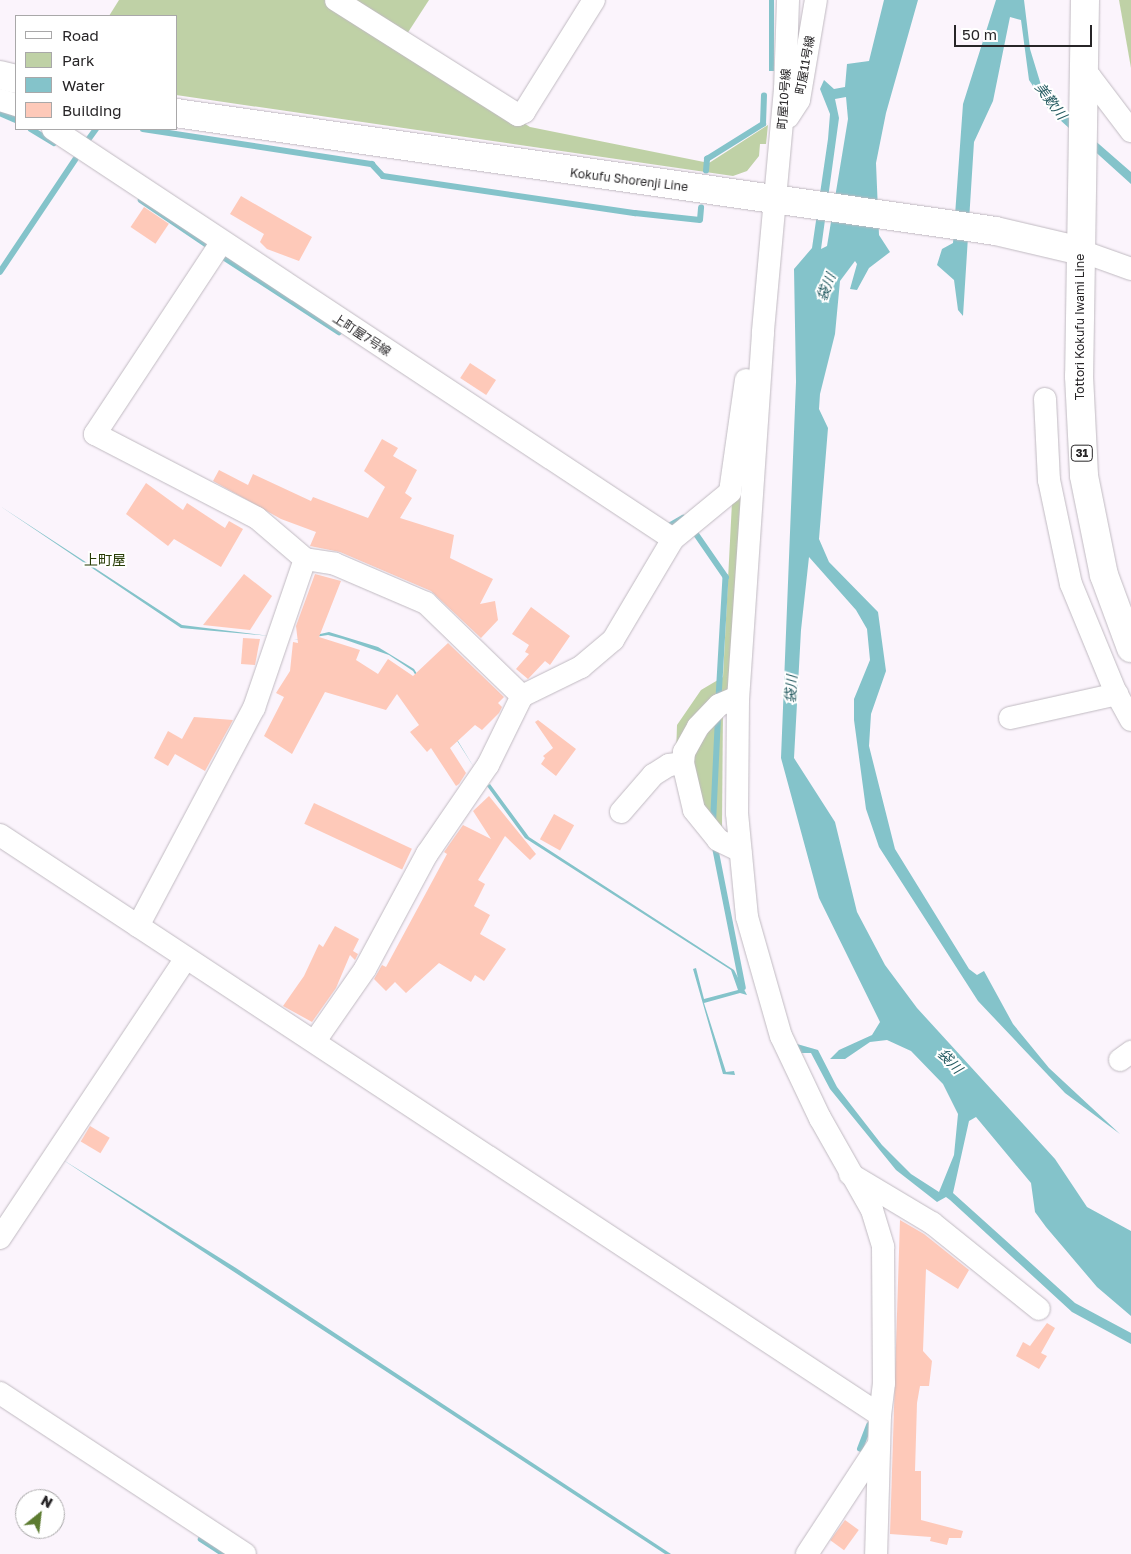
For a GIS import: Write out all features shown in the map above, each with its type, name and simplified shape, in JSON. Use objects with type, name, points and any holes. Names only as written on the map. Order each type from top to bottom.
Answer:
[{"type":"main road","name":"Tottori Kokufu Iwami Line","points":[[1085,0],[1080,197],[1079,376],[1084,476],[1104,575],[1131,648]]},
{"type":"main road","points":[[0,75],[15,79]]},
{"type":"main road","name":"Kokufu Shorenji Line","points":[[178,113],[584,174],[777,198],[983,229],[1081,251]]},
{"type":"street","points":[[336,0],[518,115],[524,112],[594,0]]},
{"type":"street","name":"町屋10号線","points":[[788,0],[777,198],[763,332],[738,698],[737,813],[748,917],[781,1036],[850,1174],[872,1210],[883,1247],[884,1383],[880,1414],[876,1554]]},
{"type":"street","name":"町屋11号線","points":[[782,125],[799,100],[816,0]]},
{"type":"street","points":[[1083,73],[1090,76],[1131,130]]},
{"type":"street","points":[[0,100],[15,105]]},
{"type":"street","name":"上町屋7号線","points":[[54,130],[221,243],[673,539]]},
{"type":"street","points":[[221,243],[95,434],[257,518],[306,559],[335,564],[426,604],[522,696]]},
{"type":"street","points":[[1081,251],[1131,268]]},
{"type":"street","points":[[315,1041],[365,969],[427,854],[488,765],[522,696],[581,667],[613,640],[673,539],[730,492],[748,366],[763,332]]},
{"type":"street","points":[[1045,398],[1049,480],[1069,576],[1116,694],[1131,720]]},
{"type":"street","points":[[138,926],[254,708],[306,559]]},
{"type":"street","points":[[1010,718],[1116,694]]},
{"type":"street","points":[[738,698],[719,705],[698,727],[684,752],[683,764],[694,810],[718,840],[741,851]]},
{"type":"street","points":[[621,812],[653,775],[669,765],[683,764]]},
{"type":"street","points":[[0,836],[315,1041],[880,1414]]},
{"type":"street","points":[[0,1238],[186,958]]},
{"type":"street","points":[[850,1174],[932,1223],[1039,1309]]},
{"type":"street","points":[[0,1393],[245,1554]]},
{"type":"street","points":[[807,1554],[880,1443]]},
{"type":"green space","points":[[119,0],[328,0],[530,127],[709,163],[768,125],[766,144],[760,144],[759,156],[747,171],[733,176],[178,95],[178,15],[110,15]]},
{"type":"green space","points":[[345,0],[429,0],[405,37]]},
{"type":"green space","points":[[1119,0],[1131,0],[1131,68]]},
{"type":"green space","points":[[746,437],[735,691],[676,756],[677,725],[701,690],[723,677],[732,502]]},
{"type":"green space","points":[[723,708],[722,827],[701,814],[688,765]]},
{"type":"water","points":[[769,0],[774,0],[774,71],[769,71]]},
{"type":"water","name":"袋川","points":[[884,0],[918,0],[886,113],[876,163],[879,235],[890,252],[869,268],[857,290],[850,289],[857,264],[855,261],[840,281],[835,334],[820,394],[819,409],[828,428],[819,539],[829,562],[878,612],[886,671],[871,714],[869,746],[895,849],[969,969],[977,975],[984,971],[1013,1024],[1049,1068],[1120,1134],[1065,1093],[978,1001],[879,847],[866,809],[854,720],[854,699],[870,660],[867,629],[856,610],[809,557],[801,630],[794,758],[835,822],[857,912],[885,965],[917,1008],[1055,1159],[1087,1207],[1131,1231],[1131,1316],[1097,1287],[1046,1227],[1035,1212],[1031,1183],[976,1117],[969,1121],[953,1193],[1075,1303],[1131,1333],[1131,1344],[1072,1312],[950,1200],[946,1197],[937,1202],[896,1170],[830,1089],[811,1053],[799,1053],[797,1044],[818,1050],[837,1087],[882,1145],[911,1174],[939,1192],[954,1155],[958,1114],[943,1084],[911,1051],[887,1040],[870,1042],[845,1059],[830,1059],[839,1050],[872,1035],[880,1022],[819,898],[781,758],[796,382],[794,269],[812,248],[828,139],[830,114],[820,89],[824,80],[834,89],[845,87],[847,64],[869,61]],"holes":[[[846,97],[848,119],[827,246],[821,249],[839,118],[835,99]]]},
{"type":"water","name":"美歎川","points":[[996,0],[1024,0],[1030,49],[1041,85],[1061,111],[1131,172],[1131,184],[1049,110],[1029,80],[1021,20],[1010,17],[993,101],[974,142],[963,316],[958,310],[954,280],[937,265],[942,249],[953,243],[963,104]]},
{"type":"water","points":[[0,506],[182,625],[270,636],[181,628]]},
{"type":"water","points":[[329,632],[378,647],[414,669],[475,769],[413,671],[389,655],[328,635],[294,640]]},
{"type":"water","points":[[490,784],[529,837],[734,970],[747,995],[740,993],[704,1003],[726,1072],[734,1071],[735,1075],[723,1074],[693,969],[696,968],[704,999],[738,990],[731,970],[525,838],[487,786]]},
{"type":"water","points":[[60,1158],[236,1268],[671,1554],[665,1554]]},
{"type":"building","points":[[241,196],[312,237],[299,261],[267,249],[260,242],[264,234],[230,214]]},
{"type":"building","points":[[144,207],[169,224],[155,244],[131,227]]},
{"type":"building","points":[[470,363],[496,380],[486,395],[460,378]]},
{"type":"building","points":[[382,439],[398,448],[393,456],[417,470],[405,493],[412,498],[400,518],[454,535],[450,558],[493,579],[480,604],[495,601],[498,620],[481,638],[431,591],[340,552],[310,546],[316,532],[281,519],[213,481],[219,470],[248,485],[253,474],[311,501],[313,497],[368,518],[385,487],[364,471]]},
{"type":"building","points":[[146,483],[183,510],[187,503],[225,528],[229,521],[243,529],[221,567],[174,539],[168,546],[126,514]]},
{"type":"building","points":[[244,574],[272,596],[250,630],[203,625]]},
{"type":"building","points":[[315,574],[341,581],[319,637],[360,650],[356,660],[378,674],[388,659],[413,676],[448,643],[504,697],[498,703],[502,707],[499,713],[482,730],[475,725],[450,748],[466,773],[459,784],[456,786],[431,748],[427,752],[410,732],[419,725],[397,694],[386,710],[325,692],[292,754],[264,736],[284,697],[276,693],[290,671],[293,642],[298,643],[296,626]]},
{"type":"building","points":[[531,607],[570,636],[550,665],[545,661],[528,679],[516,669],[529,654],[525,652],[529,645],[512,634]]},
{"type":"building","points":[[243,638],[260,639],[255,665],[241,664]]},
{"type":"building","points":[[194,717],[233,720],[205,771],[175,754],[168,766],[154,758],[168,731],[182,739]]},
{"type":"building","points":[[538,720],[576,749],[556,776],[541,764],[545,758],[543,756],[553,748],[535,722]]},
{"type":"building","points":[[489,796],[536,854],[530,860],[505,836],[478,880],[485,884],[474,906],[490,915],[480,934],[506,949],[484,981],[475,975],[471,982],[439,963],[406,993],[395,982],[386,991],[374,979],[382,965],[386,967],[447,854],[444,852],[463,825],[491,839],[473,811]]},
{"type":"building","points":[[314,803],[412,849],[402,869],[304,824]]},
{"type":"building","points":[[554,814],[574,825],[560,851],[540,839]]},
{"type":"building","points":[[335,926],[359,939],[353,951],[358,954],[355,960],[350,955],[336,988],[312,1022],[283,1006],[304,976],[319,944],[323,947]]},
{"type":"building","points":[[90,1126],[110,1138],[100,1153],[81,1141]]},
{"type":"building","points":[[900,1220],[924,1234],[969,1270],[958,1289],[926,1269],[923,1351],[932,1361],[929,1386],[920,1386],[917,1403],[915,1471],[921,1471],[921,1520],[963,1531],[961,1538],[949,1538],[947,1545],[930,1541],[931,1537],[890,1534]]},
{"type":"building","points":[[1047,1323],[1055,1328],[1041,1353],[1047,1356],[1039,1369],[1016,1356],[1023,1342],[1030,1346]]},
{"type":"building","points":[[845,1520],[859,1530],[844,1550],[830,1540]]},
{"type":"waterway","points":[[706,171],[707,159],[763,124],[764,96]]},
{"type":"waterway","points":[[0,113],[15,120]]},
{"type":"waterway","points":[[33,130],[54,143]]},
{"type":"waterway","points":[[88,140],[95,130]]},
{"type":"waterway","points":[[150,130],[372,164],[383,176],[635,213],[700,220],[701,208]]},
{"type":"waterway","points":[[0,272],[75,160]]},
{"type":"waterway","points":[[141,200],[206,244]]},
{"type":"waterway","points":[[225,258],[339,332]]},
{"type":"waterway","points":[[671,525],[683,518]]},
{"type":"waterway","points":[[695,532],[726,577],[719,698]]},
{"type":"waterway","points":[[713,823],[718,715]]},
{"type":"waterway","points":[[715,845],[743,987]]},
{"type":"waterway","points":[[860,1449],[869,1426]]},
{"type":"waterway","points":[[201,1539],[224,1554]]},
{"type":"district","name":"上町屋","points":[[105,560]]}]
